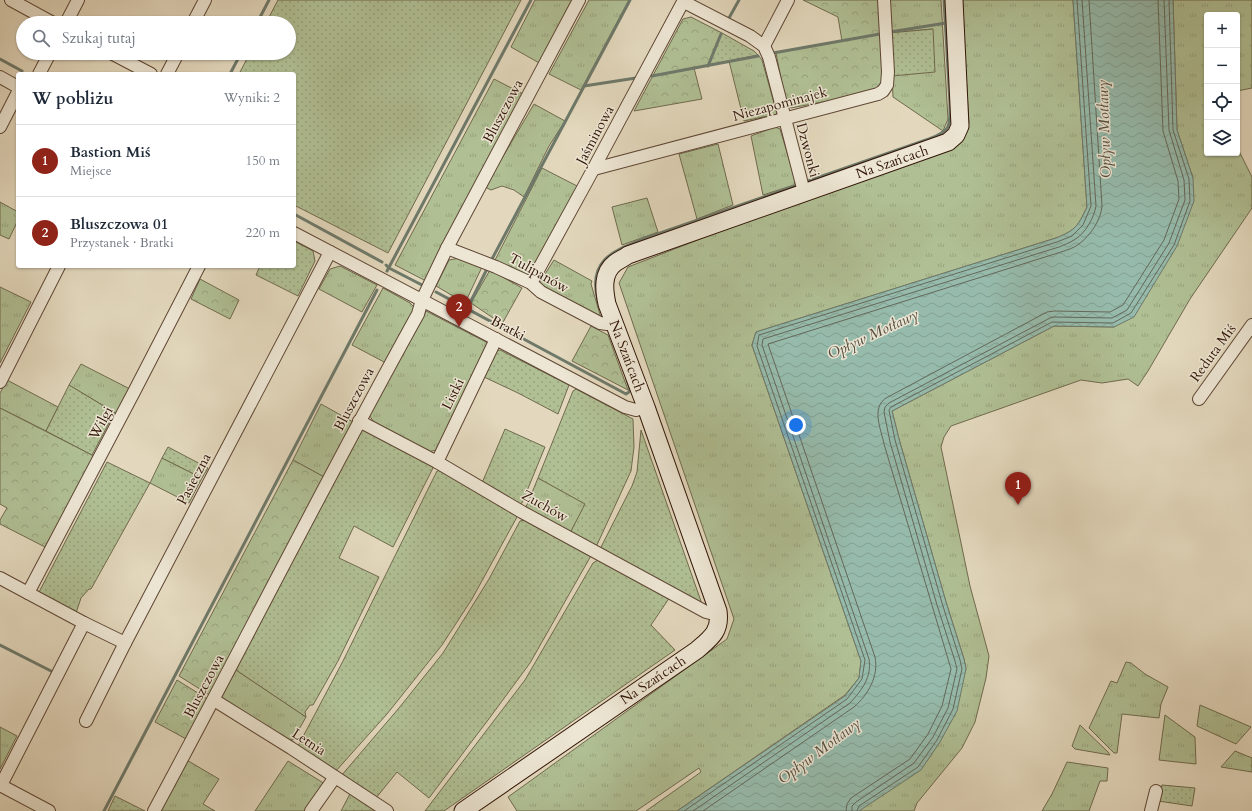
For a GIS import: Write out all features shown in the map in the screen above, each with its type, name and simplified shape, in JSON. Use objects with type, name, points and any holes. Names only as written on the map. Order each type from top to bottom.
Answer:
[{"type":"street","points":[[11,0],[41,16]]},
{"type":"street","points":[[70,16],[78,0]]},
{"type":"street","points":[[197,16],[205,0]]},
{"type":"street","name":"Bluszczowa","points":[[154,811],[214,700],[359,421],[418,314],[422,300],[447,248],[579,0]]},
{"type":"street","points":[[684,1],[750,36],[764,46],[788,0]]},
{"type":"street","name":"Niezapominajek","points":[[594,169],[878,94],[883,91],[887,85],[888,72],[884,0]]},
{"type":"street","name":"Na Szańcach","points":[[463,811],[697,650],[712,638],[718,628],[718,611],[646,407],[607,304],[604,290],[605,276],[615,263],[628,255],[804,192],[943,145],[956,135],[960,126],[954,0]]},
{"type":"street","name":"Jaśminowa","points":[[531,283],[684,1]]},
{"type":"street","name":"Dzwonki","points":[[764,46],[804,192]]},
{"type":"street","points":[[40,72],[46,60]]},
{"type":"street","points":[[124,60],[147,72]]},
{"type":"street","points":[[168,72],[174,60]]},
{"type":"street","points":[[0,77],[16,86]]},
{"type":"street","points":[[0,127],[16,96]]},
{"type":"street","name":"Bratki","points":[[296,234],[626,407],[636,410],[646,407]]},
{"type":"street","name":"Tulipanów","points":[[447,248],[496,267],[531,283],[541,292],[600,323],[614,323]]},
{"type":"street","name":"Pasieczna","points":[[86,721],[125,643],[330,252]]},
{"type":"street","points":[[0,382],[58,268]]},
{"type":"street","name":"Wilgi","points":[[28,593],[198,268]]},
{"type":"street","name":"Reduta Miś","points":[[1199,399],[1252,325]]},
{"type":"street","name":"Listki","points":[[437,462],[496,339]]},
{"type":"street","name":"Zuchów","points":[[359,421],[437,462],[522,512],[706,612],[718,611]]},
{"type":"street","points":[[0,578],[125,643]]},
{"type":"street","points":[[49,811],[0,785],[84,623]]},
{"type":"street","name":"Letnia","points":[[214,700],[387,811]]},
{"type":"street","points":[[311,811],[335,777]]},
{"type":"street","points":[[1151,811],[1156,791]]},
{"type":"green space","points":[[278,0],[521,0],[388,253],[296,206],[296,72],[240,72],[246,60],[296,60],[296,16],[270,16]]},
{"type":"green space","points":[[535,0],[575,0],[541,64],[511,47]]},
{"type":"green space","points":[[589,0],[629,0],[581,90],[549,74]]},
{"type":"green space","points":[[803,0],[879,0],[884,79],[877,88],[865,94],[791,108],[786,104],[776,53],[842,41],[838,17]]},
{"type":"green space","points":[[887,0],[941,0],[948,119],[943,131],[893,97],[892,76],[933,29],[889,33]]},
{"type":"green space","points":[[961,0],[1073,0],[1087,207],[1076,227],[1056,238],[756,332],[752,345],[861,661],[859,678],[845,695],[677,811],[646,811],[701,772],[699,768],[636,811],[517,811],[508,797],[727,639],[734,619],[619,283],[628,267],[798,201],[948,149],[969,123]]},
{"type":"green space","points":[[1173,0],[1252,0],[1252,88],[1240,90],[1240,12],[1204,12],[1204,156],[1240,156],[1240,153],[1252,177],[1252,208],[1190,299],[1138,386],[1128,379],[1102,383],[1081,380],[951,426],[944,437],[941,447],[970,586],[989,656],[986,678],[975,722],[962,748],[917,803],[914,811],[859,811],[966,669],[892,411],[1054,326],[1114,327],[1193,178],[1177,130]]},
{"type":"green space","points":[[691,17],[722,33],[708,65],[694,68],[702,99],[634,111],[683,19]]},
{"type":"green space","points":[[933,29],[935,72],[892,76],[889,33]]},
{"type":"green space","points":[[722,33],[754,51],[758,55],[708,65]]},
{"type":"green space","points":[[758,55],[762,60],[777,114],[744,121],[729,61]]},
{"type":"green space","points":[[494,79],[525,95],[426,281],[395,265]]},
{"type":"green space","points":[[534,104],[565,121],[549,146],[524,197],[514,190],[502,186],[491,190],[485,187]]},
{"type":"green space","points":[[775,127],[780,129],[795,179],[794,185],[763,195],[751,136]]},
{"type":"green space","points":[[718,144],[733,205],[697,219],[679,154]]},
{"type":"green space","points":[[542,168],[579,187],[534,271],[524,276],[494,262]]},
{"type":"green space","points":[[647,198],[658,232],[622,245],[612,207]]},
{"type":"green space","points":[[0,202],[16,211],[16,224],[9,239],[0,235]]},
{"type":"green space","points":[[296,242],[313,251],[315,261],[298,296],[256,275],[259,268],[296,268]]},
{"type":"green space","points":[[460,258],[482,267],[465,303],[436,286],[449,260]]},
{"type":"green space","points":[[554,260],[592,281],[591,284],[601,318],[538,285]]},
{"type":"green space","points":[[340,266],[377,285],[362,312],[319,289],[330,269]]},
{"type":"green space","points":[[490,270],[522,288],[502,324],[471,303]]},
{"type":"green space","points":[[200,279],[239,300],[230,319],[191,299]]},
{"type":"green space","points":[[0,287],[31,302],[0,363]]},
{"type":"green space","points":[[383,288],[410,303],[414,307],[413,313],[386,363],[352,345]]},
{"type":"green space","points":[[426,311],[488,343],[436,450],[425,453],[376,425],[369,415]]},
{"type":"green space","points":[[591,326],[608,335],[628,390],[572,361]]},
{"type":"green space","points":[[500,350],[569,385],[558,414],[484,377],[496,351]]},
{"type":"green space","points":[[81,364],[130,389],[117,414],[69,385]]},
{"type":"green space","points":[[7,380],[58,407],[46,431],[0,408],[0,393]]},
{"type":"green space","points":[[69,385],[117,414],[113,422],[109,423],[92,455],[46,431]]},
{"type":"green space","points":[[576,389],[633,419],[634,447],[631,471],[596,547],[570,533],[585,504],[538,478],[573,391]]},
{"type":"green space","points":[[321,404],[355,423],[326,478],[293,460]]},
{"type":"green space","points":[[0,408],[96,457],[45,547],[0,524],[0,520],[7,508],[0,504]]},
{"type":"green space","points":[[362,428],[432,464],[433,468],[393,547],[354,526],[339,558],[379,577],[338,661],[313,705],[310,705],[305,712],[306,717],[233,668]]},
{"type":"green space","points":[[505,429],[545,447],[522,503],[518,505],[482,483]]},
{"type":"green space","points":[[641,430],[703,607],[600,549],[632,486],[637,472]]},
{"type":"green space","points":[[168,447],[208,468],[202,478],[162,458]]},
{"type":"green space","points":[[162,458],[202,478],[189,503],[150,483]]},
{"type":"green space","points":[[293,460],[326,478],[211,696],[179,676]]},
{"type":"green space","points":[[107,462],[150,483],[91,589],[89,589],[81,598],[76,613],[38,594]]},
{"type":"green space","points":[[444,470],[517,512],[517,517],[472,599],[442,645],[387,714],[335,772],[297,748],[343,661],[437,471]]},
{"type":"green space","points":[[538,478],[586,504],[570,533],[527,510],[526,507]]},
{"type":"green space","points":[[529,519],[592,554],[530,663],[429,798],[397,772],[376,798],[341,776],[399,708],[443,653],[489,579],[520,521]]},
{"type":"green space","points":[[603,559],[670,597],[651,625],[675,650],[444,811],[425,811],[525,680],[593,563]]},
{"type":"green space","points":[[1126,662],[1131,663],[1145,674],[1168,687],[1161,704],[1159,718],[1122,714],[1117,753],[1114,753],[1089,728],[1111,681],[1117,683]]},
{"type":"green space","points":[[233,668],[306,717],[293,740],[282,738],[222,698],[221,693]]},
{"type":"green space","points":[[177,680],[209,700],[188,740],[155,722]]},
{"type":"green space","points":[[1200,705],[1251,727],[1236,744],[1197,726]]},
{"type":"green space","points":[[1165,715],[1195,737],[1196,764],[1159,760]]},
{"type":"green space","points":[[1080,725],[1110,755],[1075,749],[1072,746]]},
{"type":"green space","points":[[0,727],[17,736],[0,769]]},
{"type":"green space","points":[[1235,751],[1252,758],[1252,772],[1221,767]]},
{"type":"green space","points":[[185,759],[219,779],[203,804],[215,811],[157,811]]},
{"type":"green space","points":[[288,761],[325,784],[306,811],[255,811]]},
{"type":"green space","points":[[1067,762],[1108,768],[1107,781],[1100,781],[1089,811],[1042,811],[1052,794]]},
{"type":"green space","points":[[1162,785],[1195,788],[1192,806],[1158,801]]},
{"type":"green space","points":[[351,792],[380,811],[341,811]]},
{"type":"green space","points":[[115,796],[145,811],[108,811]]},
{"type":"water","name":"Opływ Motławy","points":[[1073,0],[1173,0],[1177,130],[1193,178],[1194,201],[1177,246],[1134,317],[1114,327],[1054,326],[892,411],[946,602],[964,659],[966,669],[957,711],[940,742],[921,770],[859,811],[677,811],[845,696],[859,678],[861,661],[752,345],[756,332],[1056,238],[1076,227],[1087,207]]},
{"type":"waterway","points":[[261,16],[269,0]]},
{"type":"waterway","points":[[387,271],[531,0]]},
{"type":"waterway","points":[[492,259],[630,0]]},
{"type":"waterway","points":[[729,18],[739,0]]},
{"type":"waterway","points":[[808,181],[929,139],[946,130],[950,117],[950,103],[944,0]]},
{"type":"waterway","points":[[890,32],[946,23]]},
{"type":"waterway","points":[[708,66],[721,34]]},
{"type":"waterway","points":[[773,53],[880,34]]},
{"type":"waterway","points":[[652,76],[758,56]]},
{"type":"waterway","points":[[0,59],[22,71]]},
{"type":"waterway","points":[[231,72],[237,60]]},
{"type":"waterway","points":[[584,86],[636,78]]},
{"type":"waterway","points":[[598,301],[596,275],[600,266],[606,259],[623,247],[795,186]]},
{"type":"waterway","points":[[296,215],[382,262]]},
{"type":"waterway","points":[[386,265],[422,285]]},
{"type":"waterway","points":[[467,309],[487,269]]},
{"type":"waterway","points":[[104,811],[377,290]]},
{"type":"waterway","points":[[436,292],[626,394],[630,389],[627,380]]},
{"type":"waterway","points":[[0,645],[53,672]]},
{"type":"place","name":"Bluszczowa 01","points":[[459,327]]},
{"type":"place","name":"Bastion Miś","points":[[1018,505]]}]
